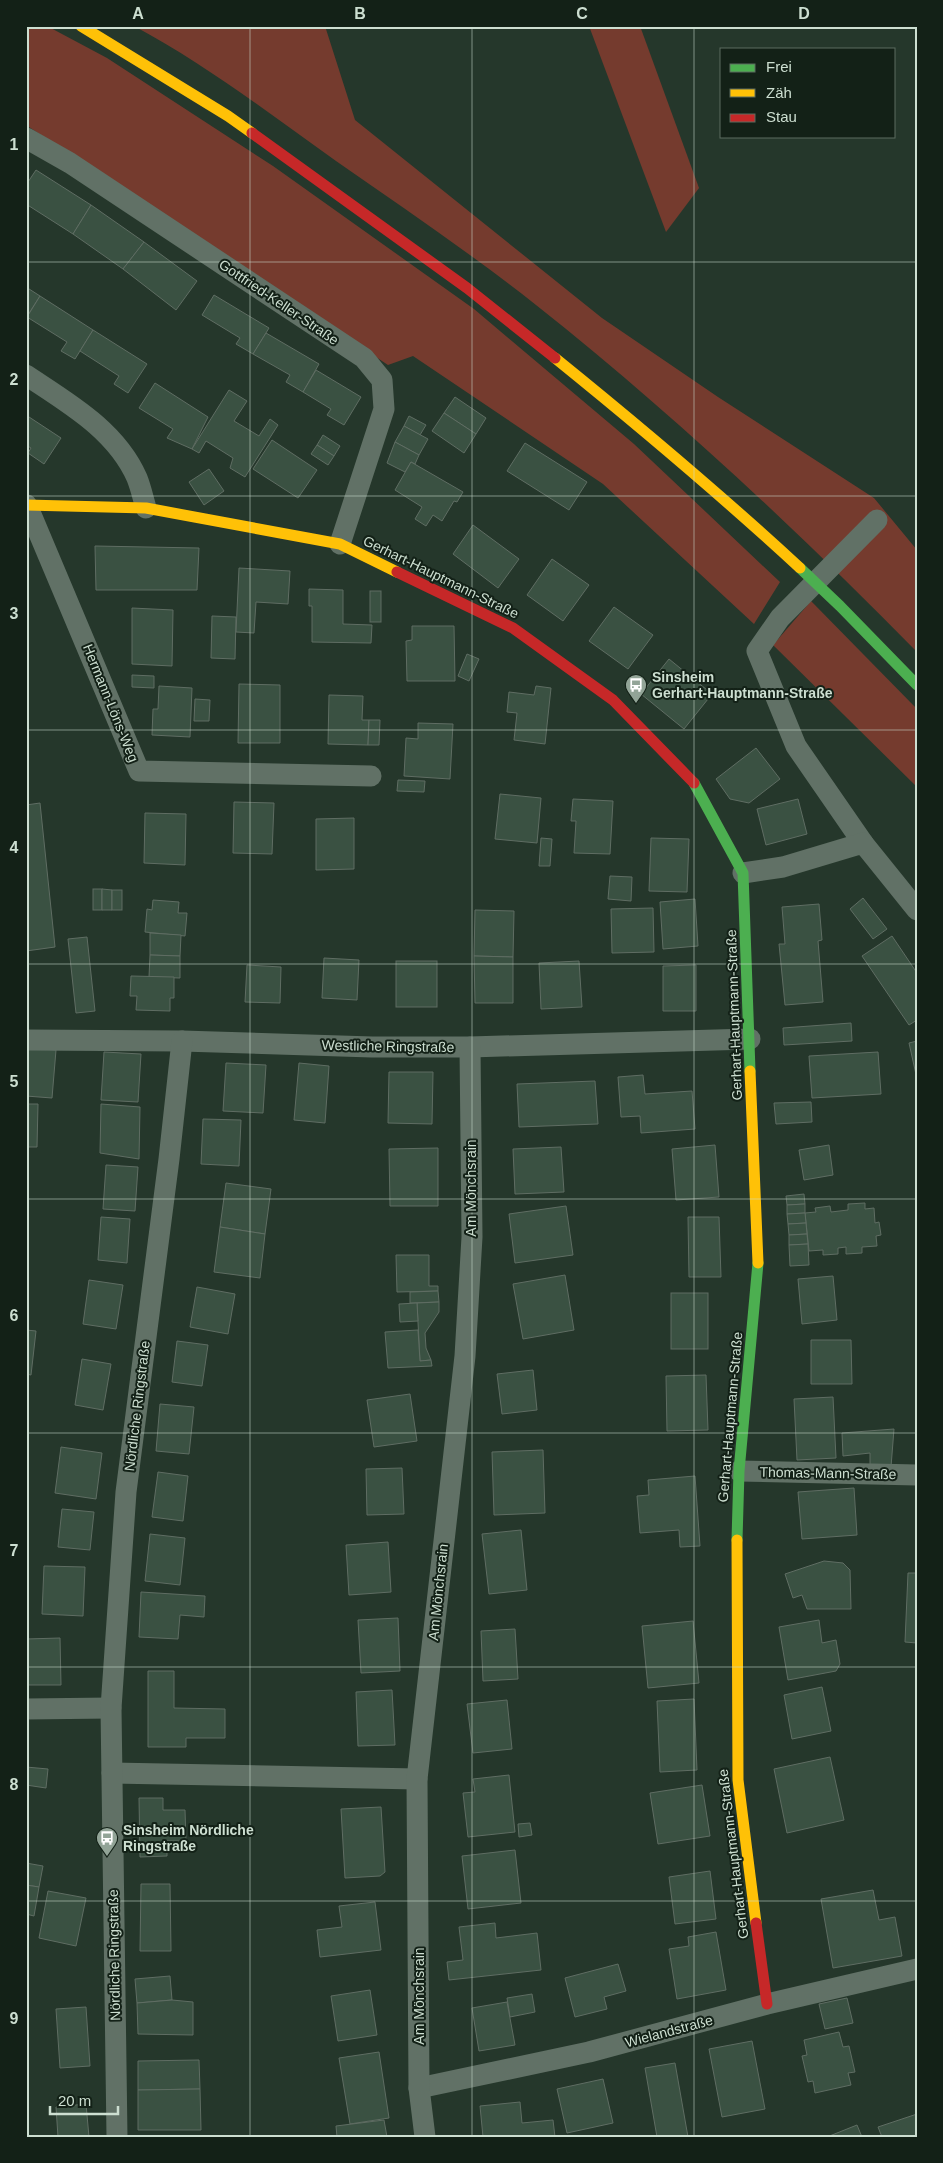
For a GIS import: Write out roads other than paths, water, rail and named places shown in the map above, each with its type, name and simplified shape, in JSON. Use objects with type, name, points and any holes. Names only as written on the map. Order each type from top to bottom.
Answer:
[{"type":"main road","points":[[81,26],[228,116],[467,288],[637,424],[738,510],[840,606],[917,685]]},
{"type":"main road","name":"Gerhart-Hauptmann-Straße","points":[[27,505],[146,508],[340,544],[513,628],[613,700],[693,781],[743,873],[758,1273],[739,1471],[736,1574],[738,1780],[766,2004]]},
{"type":"street","name":"Gottfried-Keller-Straße","points":[[26,138],[70,163],[364,358],[382,380],[384,409],[340,544]]},
{"type":"street","points":[[26,375],[86,415],[114,441],[137,478],[146,508]]},
{"type":"street","name":"Hermann-Löns-Weg","points":[[27,505],[139,771],[371,776]]},
{"type":"street","points":[[877,520],[780,618],[757,651],[796,746],[863,843],[917,910]]},
{"type":"street","points":[[743,873],[783,867],[863,843]]},
{"type":"street","name":"Westliche Ringstraße","points":[[26,1040],[182,1041],[372,1047],[470,1047],[750,1039]]},
{"type":"street","name":"Nördliche Ringstraße","points":[[117,2137],[110,1708],[126,1492],[169,1159],[182,1041]]},
{"type":"street","name":"Am Mönchsrain","points":[[425,2137],[420,2088],[418,1779],[465,1356],[472,1237],[470,1047]]},
{"type":"street","name":"Thomas-Mann-Straße","points":[[739,1471],[917,1475]]},
{"type":"street","points":[[26,1709],[110,1708]]},
{"type":"street","points":[[112,1773],[418,1779]]},
{"type":"street","name":"Wielandstraße","points":[[420,2088],[589,2052],[766,2004],[917,1969]]},
{"type":"place","name":"Sinsheim Gerhart-Hauptmann-Straße","points":[[636,704]]},
{"type":"place","name":"Sinsheim Nördliche Ringstraße","points":[[107,1857]]}]
